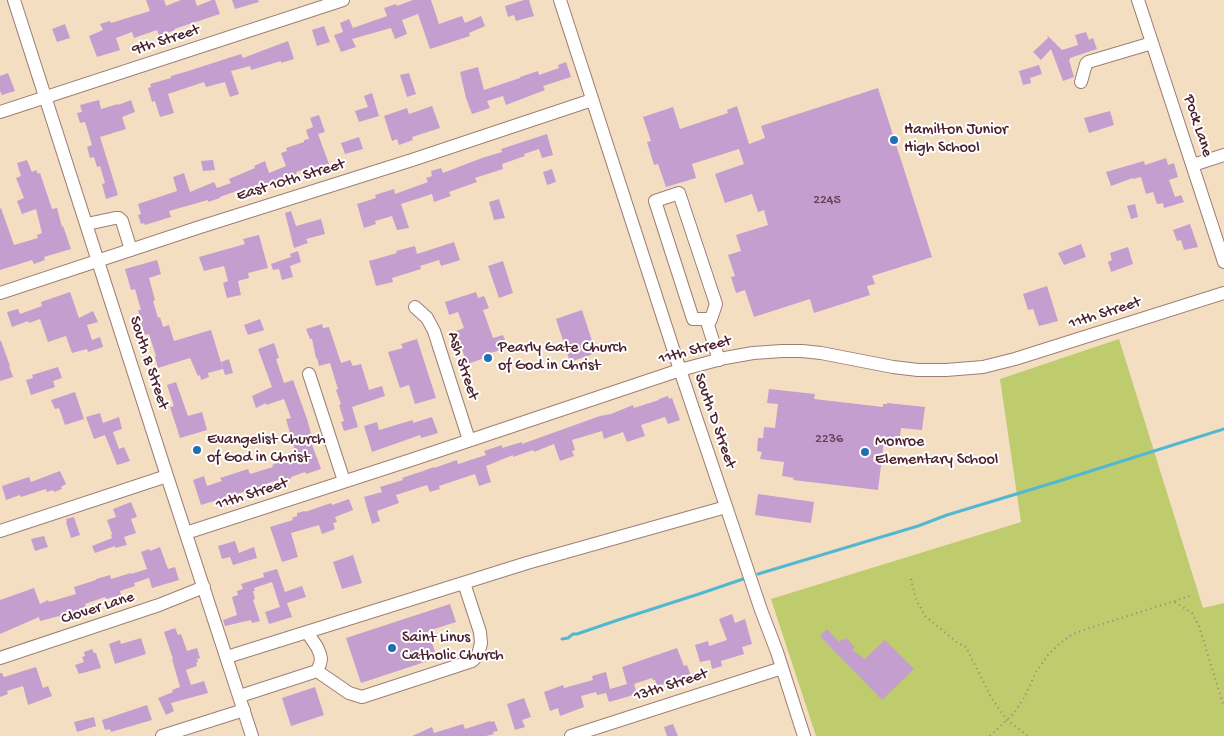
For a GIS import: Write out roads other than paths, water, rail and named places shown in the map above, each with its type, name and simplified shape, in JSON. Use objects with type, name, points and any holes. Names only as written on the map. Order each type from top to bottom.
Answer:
[{"type":"street","name":"South B Street","points":[[14,0],[252,736]]},
{"type":"street","name":"9th Street","points":[[0,112],[343,0]]},
{"type":"street","name":"South D Street","points":[[560,0],[680,370],[804,736]]},
{"type":"street","name":"Pock Lane","points":[[1138,0],[1224,262]]},
{"type":"street","points":[[1081,82],[1088,62],[1152,43]]},
{"type":"street","name":"East 10th Street","points":[[0,294],[592,100]]},
{"type":"street","points":[[1193,165],[1224,155]]},
{"type":"street","points":[[711,319],[693,319],[655,201],[679,193],[716,304],[711,319],[708,325],[720,360]]},
{"type":"street","points":[[87,224],[119,218],[122,221],[131,250]]},
{"type":"street","name":"11th Street","points":[[186,533],[680,370],[720,360],[753,353],[802,351],[836,355],[893,367],[918,370],[961,369],[1015,359],[1224,293]]},
{"type":"street","name":"Ash Street","points":[[414,307],[427,318],[434,331],[469,440]]},
{"type":"street","points":[[310,374],[344,482]]},
{"type":"street","points":[[0,531],[168,476]]},
{"type":"street","points":[[227,657],[527,563],[726,507]]},
{"type":"street","points":[[317,672],[349,693],[362,697],[472,661],[478,655],[481,643],[480,632],[464,583]]},
{"type":"street","name":"Clover Lane","points":[[0,658],[204,588]]},
{"type":"street","points":[[307,632],[320,654],[320,664],[317,672]]},
{"type":"street","name":"13th Street","points":[[571,736],[782,668]]},
{"type":"street","points":[[240,696],[317,672]]},
{"type":"street","points":[[162,736],[244,710]]},
{"type":"waterway","points":[[758,574],[918,526],[947,515],[1224,429]]},
{"type":"waterway","points":[[562,639],[746,578]]},
{"type":"place","name":"Hamilton Junior High School","points":[[894,140]]},
{"type":"place","name":"Pearly Gate Church of God in Christ","points":[[488,358]]},
{"type":"place","name":"Evangelist Church of God in Christ","points":[[197,450]]},
{"type":"place","name":"Monroe Elementary School","points":[[865,452]]},
{"type":"place","name":"Saint Linus Catholic Church","points":[[392,648]]}]
